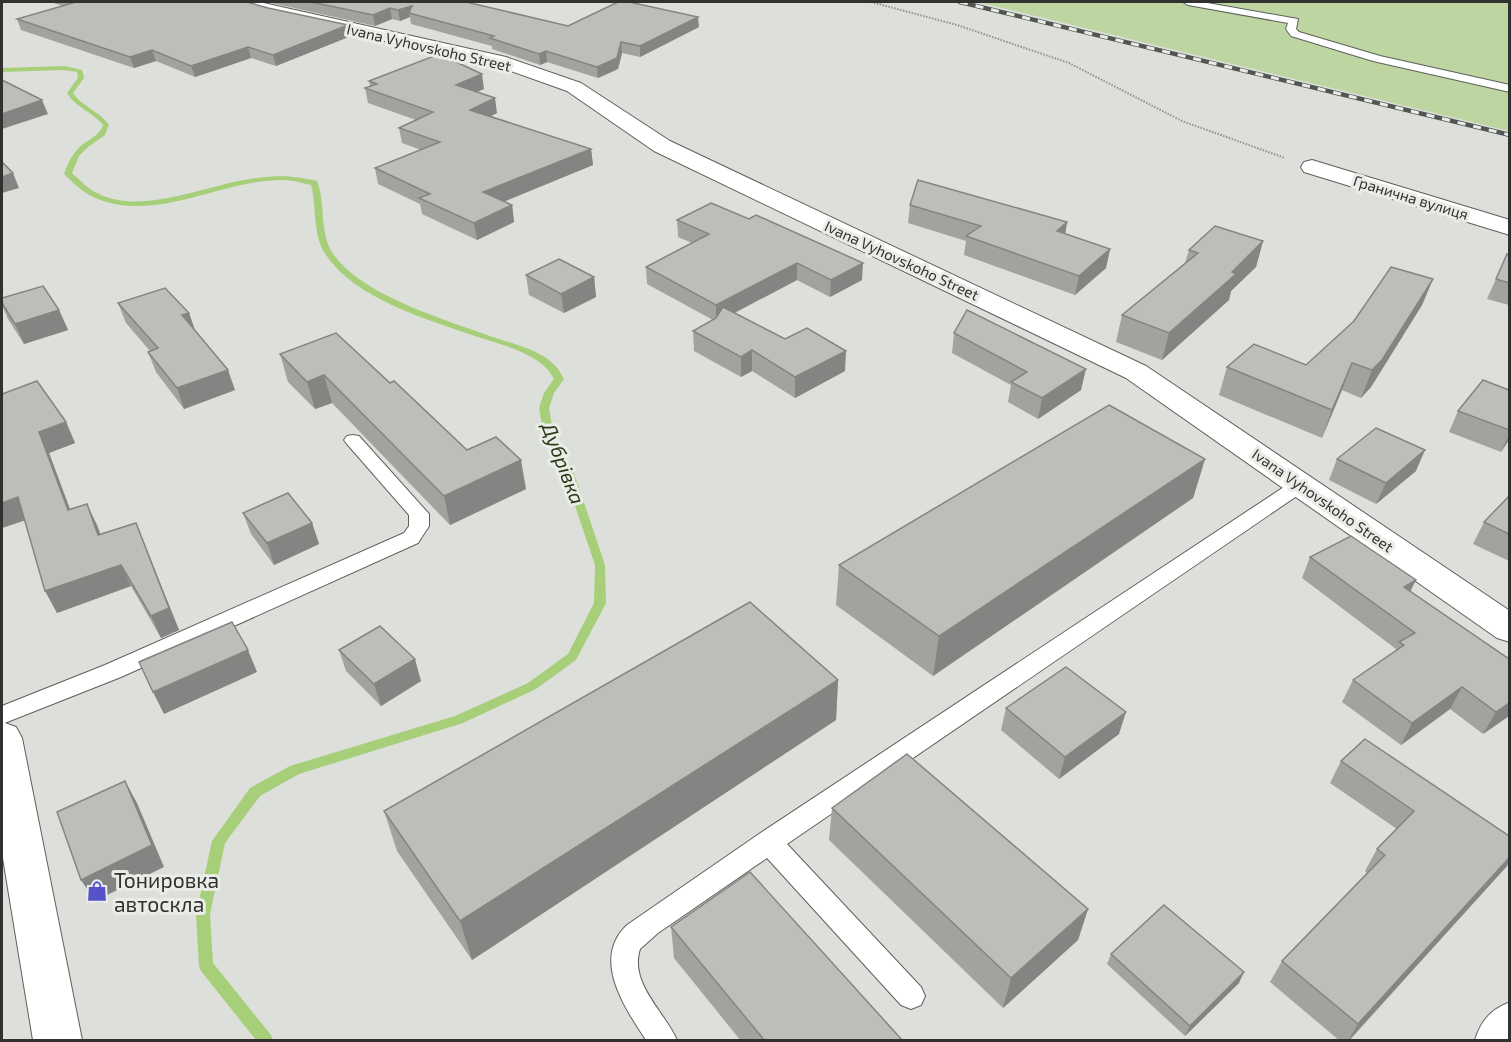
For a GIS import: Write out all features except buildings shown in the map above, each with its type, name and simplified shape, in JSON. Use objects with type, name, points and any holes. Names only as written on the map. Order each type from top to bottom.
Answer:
[{"type":"street","name":"Ivana Vyhovskoho Street","points":[[244,2],[270,10],[499,61],[574,87],[662,146],[1136,372],[1509,629]]},
{"type":"street","name":"Гранична вулиця","points":[[1311,167],[1509,228]]},
{"type":"street","points":[[2,738],[58,1041]]},
{"type":"street","points":[[1499,1041],[1509,1025]]},
{"type":"lane","points":[[1188,2],[1294,21],[1291,29],[1295,34],[1340,49],[1509,89]]},
{"type":"lane","points":[[2,715],[113,671],[411,538],[419,526],[418,514],[353,440]]},
{"type":"lane","points":[[662,1041],[630,987],[623,963],[629,941],[648,924],[1300,484]]},
{"type":"lane","points":[[768,842],[911,996]]},
{"type":"path","points":[[871,2],[957,25],[1069,63],[1182,120],[1311,167]]},
{"type":"green space","points":[[978,2],[1509,2],[1509,131]]},
{"type":"waterway","name":"Дубрівка","points":[[2,70],[64,68],[80,71],[81,78],[70,93],[77,103],[98,116],[106,125],[103,134],[76,155],[68,174],[95,195],[124,203],[156,203],[254,180],[285,177],[314,183],[320,228],[329,254],[361,284],[384,297],[435,319],[536,356],[548,363],[559,379],[549,393],[544,408],[549,436],[568,470],[600,565],[600,603],[572,657],[532,686],[459,720],[295,770],[255,792],[219,841],[203,914],[206,966],[265,1040]]},
{"type":"railway","points":[[960,2],[1510,135]]},
{"type":"place","name":"Тонировка автоскла","points":[[97,891]]}]
